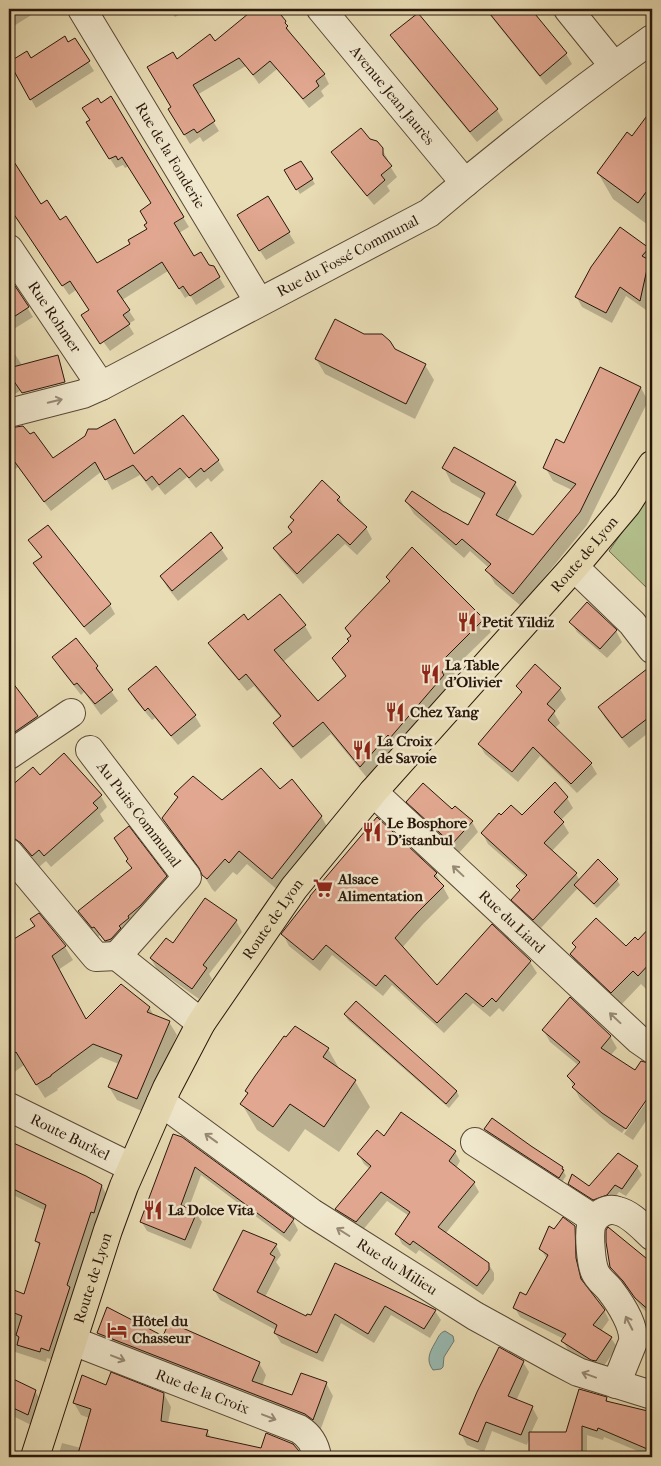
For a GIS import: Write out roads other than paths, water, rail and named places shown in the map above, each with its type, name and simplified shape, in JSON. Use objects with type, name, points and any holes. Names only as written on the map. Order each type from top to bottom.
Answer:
[{"type":"main road","name":"Route de Lyon","points":[[34,1457],[108,1230],[131,1167],[201,1023],[294,888],[373,792],[574,567],[627,504],[652,465]]},
{"type":"street","name":"Rue de la Fonderie","points":[[82,9],[260,302]]},
{"type":"street","name":"Avenue Jean Jaurès","points":[[320,9],[465,183]]},
{"type":"street","points":[[568,9],[614,66]]},
{"type":"street","name":"Rue du Fossé Communal","points":[[9,413],[83,394],[101,386],[429,213],[614,66],[652,39]]},
{"type":"street","name":"Rue Rohmer","points":[[9,249],[101,386]]},
{"type":"street","points":[[574,567],[632,624],[648,643]]},
{"type":"street","points":[[9,756],[72,712]]},
{"type":"street","name":"Au Puits Communal","points":[[90,750],[187,877],[118,956]]},
{"type":"street","name":"Rue du Liard","points":[[373,792],[639,1040],[652,1049]]},
{"type":"street","points":[[9,852],[96,957],[118,956],[201,1023]]},
{"type":"street","name":"Rue du Milieu","points":[[161,1102],[312,1213],[475,1316],[578,1372],[652,1395]]},
{"type":"street","name":"Route Burkel","points":[[9,1107],[131,1167]]},
{"type":"street","points":[[475,1142],[594,1219]]},
{"type":"street","points":[[616,1384],[633,1342],[633,1329],[612,1292],[594,1270],[590,1234],[591,1225],[594,1219],[606,1210],[614,1209],[629,1216],[652,1236]]},
{"type":"street","name":"Rue de la Croix","points":[[72,1341],[299,1429],[314,1444],[317,1457]]},
{"type":"water","points":[[445,1331],[453,1336],[454,1341],[444,1357],[443,1367],[433,1370],[429,1360],[430,1354],[439,1336]]},
{"type":"place","name":"Petit Yildiz","points":[[467,622]]},
{"type":"place","name":"La Table d'Olivier","points":[[430,674]]},
{"type":"place","name":"Chez Yang","points":[[395,712]]},
{"type":"place","name":"La Croix de Savoie","points":[[362,750]]},
{"type":"place","name":"Le Bosphore D'istanbul","points":[[372,832]]},
{"type":"place","name":"Alsace Alimentation","points":[[323,888]]},
{"type":"place","name":"La Dolce Vita","points":[[153,1210]]},
{"type":"place","name":"Hôtel du Chasseur","points":[[117,1330]]}]
